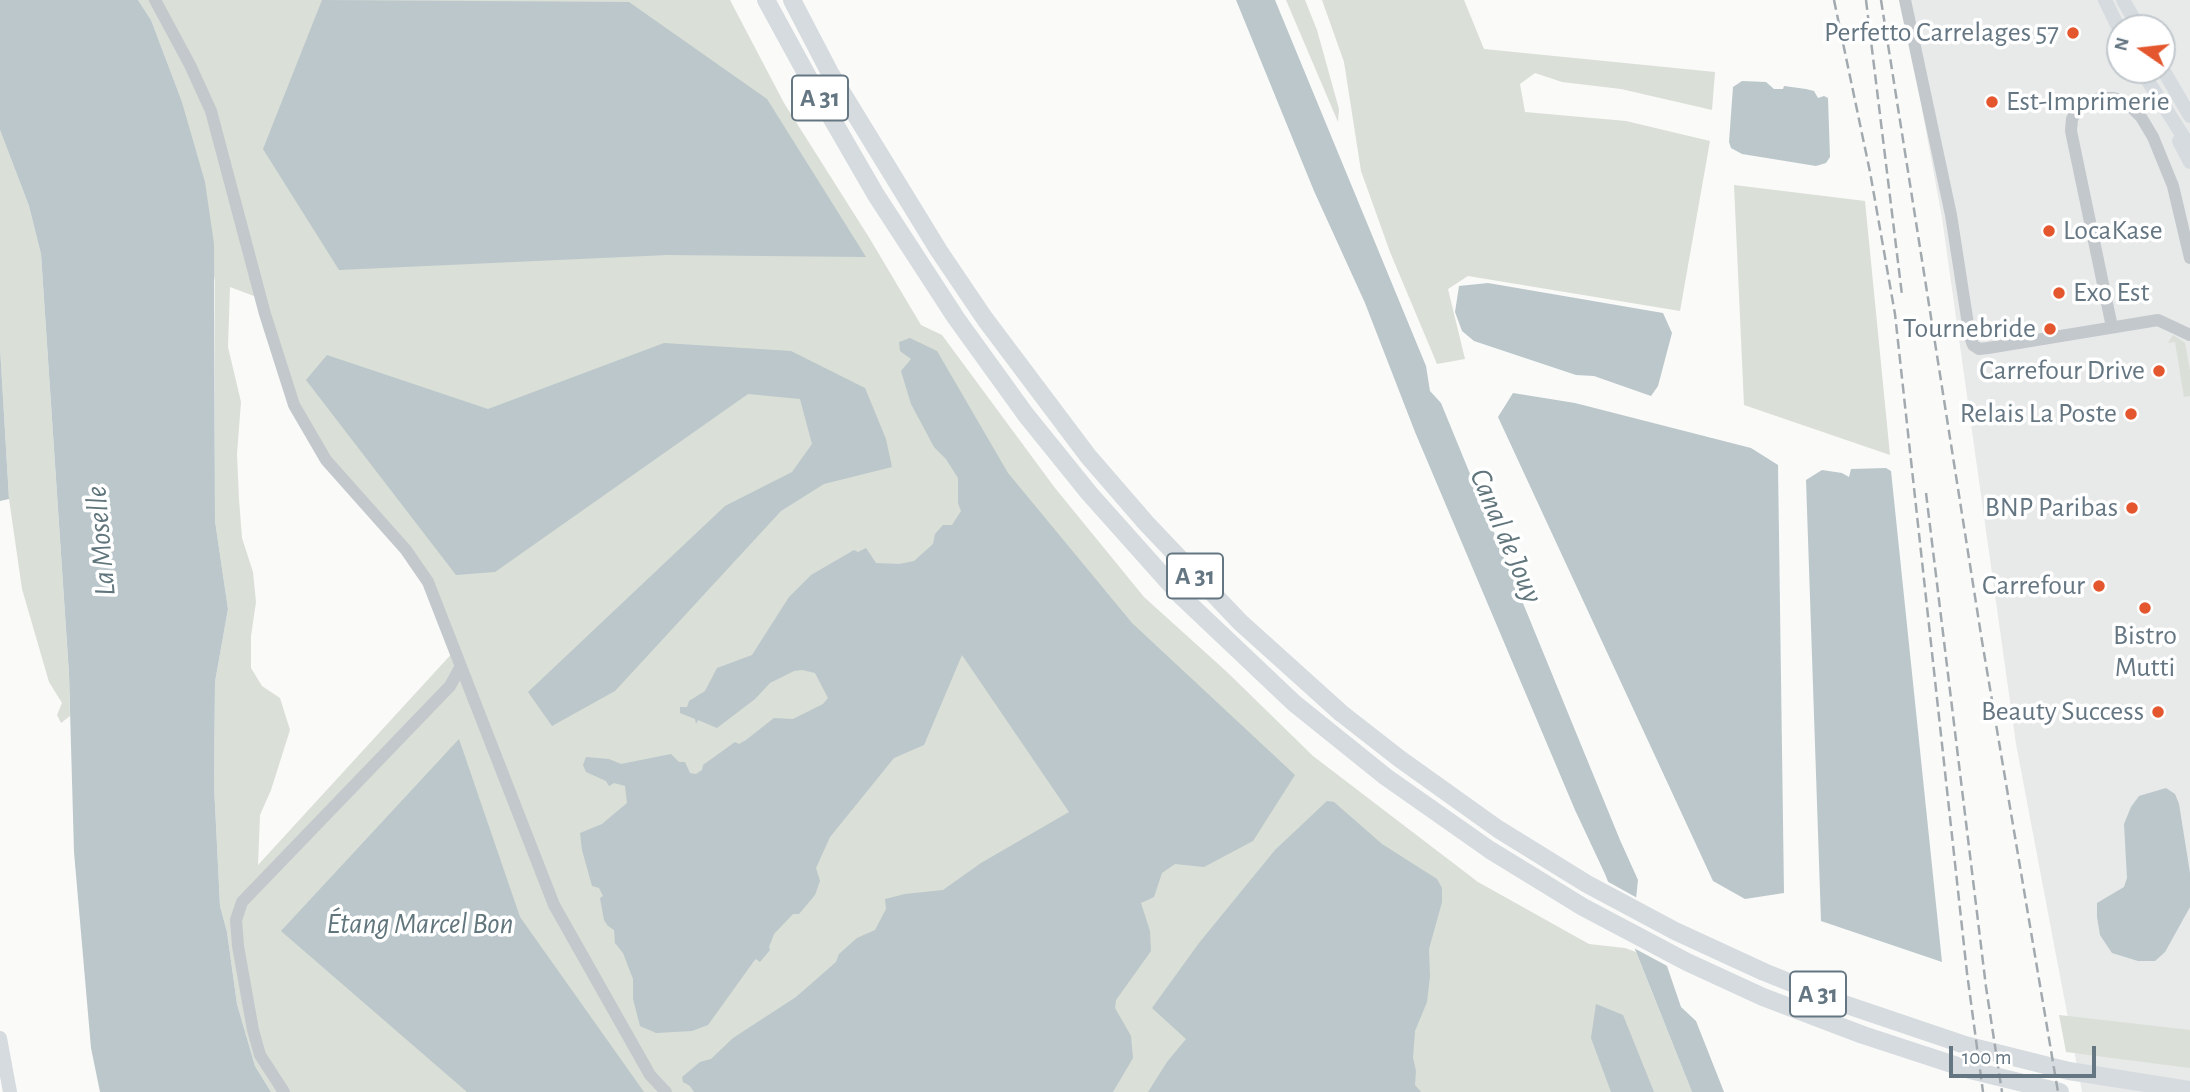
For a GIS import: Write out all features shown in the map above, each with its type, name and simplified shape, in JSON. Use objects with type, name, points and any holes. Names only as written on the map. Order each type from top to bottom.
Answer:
[{"type":"highway","name":"A 31","points":[[766,0],[844,141],[949,307],[1026,415],[1136,547],[1180,595],[1326,730],[1447,821],[1534,878],[1687,962],[1812,1016],[1909,1051],[1970,1070],[2060,1092]]},
{"type":"highway","name":"A 31","points":[[794,0],[804,23],[887,169],[954,274],[1043,398],[1088,456],[1146,523],[1240,622],[1342,713],[1459,802],[1587,884],[1675,931],[1804,988],[1965,1045],[2069,1071],[2190,1090]]},
{"type":"main road","points":[[2149,84],[2190,147]]},
{"type":"main road","points":[[2149,84],[2190,162]]},
{"type":"main road","points":[[2171,84],[2190,116]]},
{"type":"main road","points":[[0,1038],[10,1092]]},
{"type":"street","points":[[155,0],[211,111],[265,314],[294,405],[326,460],[406,550],[428,582],[554,905],[650,1075],[666,1092]]},
{"type":"street","points":[[1905,0],[1951,215],[1973,345],[1979,349],[1988,348],[2160,320],[2190,335]]},
{"type":"street","points":[[2112,327],[2071,131],[2072,119],[2086,102],[2100,97],[2115,98],[2127,103],[2141,117],[2153,137],[2174,186],[2190,258]]},
{"type":"street","points":[[284,1092],[260,1055],[253,1030],[238,946],[236,920],[242,901],[450,686],[461,666]]},
{"type":"shaded area","points":[[138,0],[730,0],[784,103],[921,325],[942,335],[1055,488],[1144,597],[1227,672],[1313,756],[1478,882],[1589,944],[1636,952],[1692,1092],[271,1092],[255,1066],[237,1004],[227,932],[220,906],[214,785],[215,682],[228,609],[215,521],[215,281],[181,99],[151,20]],"holes":[[[230,287],[262,299],[294,405],[326,460],[428,582],[456,649],[258,865],[260,815],[290,730],[280,698],[262,686],[251,668],[251,636],[256,602],[253,572],[242,538],[237,454],[241,402],[228,347]]]},
{"type":"shaded area","points":[[1286,0],[1305,0],[1317,30],[1339,109],[1338,122]]},
{"type":"shaded area","points":[[1322,0],[1464,0],[1484,49],[1715,72],[1712,110],[1621,89],[1562,82],[1535,73],[1520,84],[1525,112],[1626,121],[1710,141],[1680,311],[1468,276],[1448,289],[1465,359],[1437,364],[1390,252],[1361,171],[1344,62]]},
{"type":"shaded area","points":[[1902,0],[2190,0],[2190,1092],[2082,1092],[2016,744],[1942,218]]},
{"type":"shaded area","points":[[0,130],[29,206],[41,254],[69,675],[70,716],[61,723],[57,715],[62,703],[49,682],[22,589],[9,499],[0,347]]},
{"type":"shaded area","points":[[1734,185],[1865,201],[1890,455],[1744,405]]},
{"type":"shaded area","points":[[2173,335],[2185,343],[2190,371],[2190,396],[2184,397],[2175,342],[2168,343]]},
{"type":"shaded area","points":[[2059,1015],[2190,1030],[2190,1068],[2066,1052]]},
{"type":"water","name":"La Moselle","points":[[0,0],[138,0],[151,20],[181,99],[205,182],[214,244],[215,521],[228,609],[215,682],[214,785],[220,906],[227,932],[237,1004],[255,1066],[271,1092],[100,1092],[91,1048],[74,852],[69,674],[41,254],[29,206],[0,130]]},
{"type":"water","points":[[322,0],[629,2],[767,99],[866,257],[667,255],[339,270],[263,149]]},
{"type":"water","points":[[1236,0],[1275,0],[1426,366],[1430,391],[1441,403],[1638,880],[1636,899],[1666,963],[1681,1007],[1696,1021],[1724,1092],[1692,1092],[1605,874],[1575,810],[1415,432],[1365,303],[1314,191]]},
{"type":"water","points":[[1742,81],[1766,82],[1774,89],[1783,89],[1784,86],[1806,89],[1814,91],[1818,98],[1828,98],[1830,157],[1826,163],[1816,166],[1742,154],[1731,148],[1729,142],[1733,87]]},
{"type":"water","points":[[1488,283],[1663,313],[1672,333],[1658,386],[1651,396],[1594,376],[1576,375],[1474,341],[1462,331],[1455,312],[1459,286]]},
{"type":"water","points":[[910,338],[937,351],[1008,473],[1132,623],[1295,775],[1253,841],[1204,867],[1175,864],[1162,873],[1154,897],[1141,903],[1150,931],[1151,951],[1116,1000],[1115,1008],[1131,1036],[1133,1058],[1113,1092],[694,1092],[683,1082],[682,1077],[700,1062],[711,1059],[733,1038],[796,997],[836,962],[839,954],[857,938],[875,930],[886,909],[885,899],[943,890],[981,863],[1069,812],[962,655],[924,745],[894,758],[830,837],[816,868],[820,881],[815,895],[799,914],[793,914],[774,934],[770,950],[760,962],[756,959],[754,961],[708,1025],[692,1031],[656,1033],[640,1026],[633,999],[633,979],[623,953],[615,943],[614,930],[604,920],[600,898],[603,896],[599,888],[592,886],[580,833],[602,824],[627,803],[625,786],[614,783],[609,786],[606,781],[586,772],[583,765],[586,757],[609,759],[621,764],[671,754],[679,762],[685,762],[690,773],[696,774],[702,770],[703,765],[735,742],[739,744],[746,740],[774,718],[793,719],[823,704],[828,698],[815,673],[802,670],[770,683],[755,699],[717,728],[698,720],[696,724],[695,719],[680,713],[680,707],[687,707],[689,701],[705,691],[717,668],[752,655],[789,597],[811,575],[854,550],[858,552],[866,548],[876,563],[899,564],[914,561],[933,544],[935,534],[943,525],[952,525],[961,511],[958,503],[958,478],[946,459],[934,447],[911,404],[901,371],[911,359],[900,351],[899,342]]},
{"type":"water","points":[[664,343],[791,351],[865,388],[886,439],[892,467],[824,484],[781,511],[615,691],[552,726],[528,692],[725,506],[792,472],[812,444],[800,399],[748,394],[495,572],[456,575],[306,380],[327,355],[488,409]]},
{"type":"water","points":[[0,347],[9,499],[0,501]]},
{"type":"water","points":[[1513,393],[1575,403],[1751,448],[1778,465],[1784,893],[1745,899],[1713,881],[1498,417]]},
{"type":"water","points":[[1886,468],[1891,471],[1942,962],[1821,921],[1806,480],[1822,470],[1842,473],[1849,477],[1851,469]]},
{"type":"water","name":"Étang Marcel Bon","points":[[459,739],[520,917],[644,1092],[467,1092],[281,931]]},
{"type":"water","points":[[2166,788],[2175,794],[2179,804],[2190,873],[2190,907],[2165,952],[2155,961],[2138,961],[2112,953],[2100,935],[2097,903],[2124,887],[2127,878],[2124,824],[2131,807],[2139,796]]},
{"type":"water","points":[[1327,801],[1334,802],[1382,844],[1437,879],[1442,888],[1442,902],[1429,949],[1427,1002],[1415,1031],[1415,1085],[1421,1092],[1148,1092],[1186,1039],[1152,1008],[1199,943],[1275,850]]},
{"type":"water","points":[[1596,1004],[1623,1015],[1654,1092],[1611,1092],[1591,1038]]},
{"type":"pier","points":[[1603,879],[1641,900],[1671,968],[1630,946]]},
{"type":"railway","points":[[1834,0],[1870,172],[1895,314],[1967,973],[1983,1092]]},
{"type":"railway","points":[[1866,0],[1902,295]]},
{"type":"railway","points":[[1881,0],[1982,641],[2058,1092]]},
{"type":"railway","points":[[1926,493],[1986,987],[2002,1092]]},
{"type":"place","name":"Perfetto Carrelages 57","points":[[2073,33]]},
{"type":"place","name":"Est-Imprimerie","points":[[1992,102]]},
{"type":"place","name":"LocaKase","points":[[2049,231]]},
{"type":"place","name":"Exo Est","points":[[2059,293]]},
{"type":"place","name":"Tournebride","points":[[2050,329]]},
{"type":"place","name":"Carrefour Drive","points":[[2159,371]]},
{"type":"place","name":"Relais La Poste","points":[[2131,414]]},
{"type":"place","name":"BNP Paribas","points":[[2132,508]]},
{"type":"place","name":"Carrefour","points":[[2099,586]]},
{"type":"place","name":"Bistro Mutti","points":[[2145,608]]},
{"type":"place","name":"Beauty Success","points":[[2158,712]]},
{"type":"water label","name":"Canal de Jouy","points":[[1506,536]]}]
